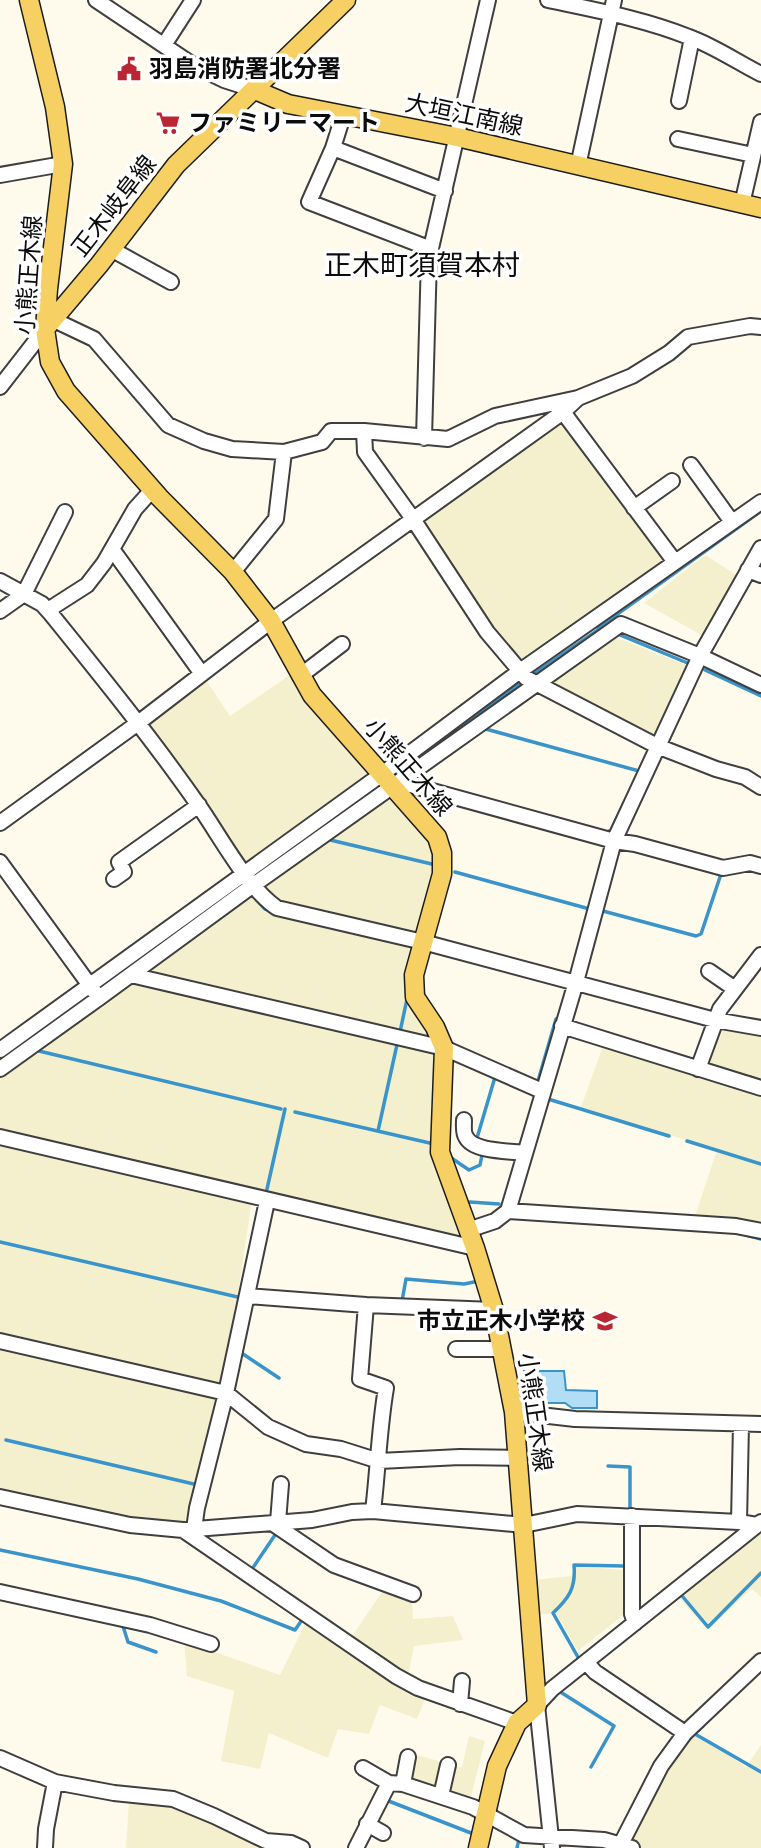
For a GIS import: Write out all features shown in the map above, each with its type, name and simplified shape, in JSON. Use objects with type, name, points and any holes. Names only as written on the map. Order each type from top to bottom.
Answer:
[{"type":"main road","name":"小熊正木線","points":[[29,0],[55,107],[63,164],[50,325],[50,362],[66,391],[153,489],[233,572],[271,621],[312,695],[437,837],[442,853],[442,874],[414,975],[415,997],[435,1027],[443,1048],[440,1152],[494,1310],[514,1412],[537,1704]]},
{"type":"main road","name":"正木岐阜線","points":[[50,325],[176,164],[346,0]]},
{"type":"main road","name":"大垣江南線","points":[[255,90],[288,104],[457,137],[761,208]]},
{"type":"main road","points":[[478,1848],[497,1766],[517,1724],[537,1704]]},
{"type":"street","name":"大垣江南線","points":[[96,0],[193,65],[224,80],[255,90]]},
{"type":"street","points":[[163,45],[193,0]]},
{"type":"street","points":[[424,438],[431,249],[488,0]]},
{"type":"street","points":[[548,0],[613,7],[692,38],[761,74]]},
{"type":"street","points":[[578,166],[613,7]]},
{"type":"street","points":[[679,101],[692,38]]},
{"type":"street","points":[[343,116],[333,148],[309,202],[431,249]]},
{"type":"street","points":[[742,204],[761,122]]},
{"type":"street","points":[[678,139],[753,155]]},
{"type":"street","points":[[333,148],[445,191]]},
{"type":"street","points":[[0,175],[63,164]]},
{"type":"street","points":[[111,249],[171,282]]},
{"type":"street","points":[[0,387],[50,325],[94,340],[168,425],[204,441],[232,449],[284,452],[322,442],[331,431],[364,431],[448,439],[495,416],[578,398],[632,376],[688,337],[750,326],[761,327]]},
{"type":"street","points":[[0,823],[138,723],[271,621],[563,412],[578,398]]},
{"type":"street","points":[[563,412],[675,562]]},
{"type":"street","points":[[364,431],[365,452],[413,519],[487,632],[520,671],[535,683],[657,747],[745,777],[761,787]]},
{"type":"street","points":[[233,572],[276,519],[284,452]]},
{"type":"street","points":[[691,465],[732,522]]},
{"type":"street","points":[[634,508],[672,481]]},
{"type":"street","points":[[48,610],[87,584],[104,563],[135,509],[153,489]]},
{"type":"street","points":[[388,780],[520,671],[761,502]]},
{"type":"street","points":[[0,611],[24,594],[65,512]]},
{"type":"street","points":[[468,1230],[495,1221],[508,1211],[576,982],[614,841],[700,656],[754,573],[761,548]]},
{"type":"street","points":[[112,549],[202,674]]},
{"type":"street","points":[[0,581],[43,604],[138,723],[199,805],[249,880],[265,900],[277,908],[576,982],[715,1020],[761,1028]]},
{"type":"street","points":[[0,1050],[89,985],[249,880],[388,780],[621,624],[700,656],[761,685]]},
{"type":"street","points":[[300,676],[342,644]]},
{"type":"street","points":[[388,780],[723,868],[750,863],[761,866]]},
{"type":"street","points":[[114,879],[124,872],[119,862],[199,805]]},
{"type":"street","points":[[0,862],[99,998]]},
{"type":"street","points":[[0,1069],[131,975],[249,880]]},
{"type":"street","points":[[698,1069],[720,1009],[759,961]]},
{"type":"street","points":[[709,971],[735,989]]},
{"type":"street","points":[[131,975],[443,1048],[542,1091]]},
{"type":"street","points":[[562,1026],[761,1088]]},
{"type":"street","points":[[464,1120],[466,1137],[472,1144],[486,1149],[525,1153]]},
{"type":"street","points":[[0,1137],[475,1248]]},
{"type":"street","points":[[188,1530],[197,1508],[226,1393],[267,1200]]},
{"type":"street","points":[[508,1211],[736,1226],[761,1231]]},
{"type":"street","points":[[247,1296],[366,1305],[494,1310]]},
{"type":"street","points":[[366,1305],[360,1379],[386,1388],[379,1433],[379,1461],[373,1511]]},
{"type":"street","points":[[0,1341],[226,1393],[268,1427],[290,1439],[306,1444],[341,1448],[379,1461],[460,1457],[518,1458]]},
{"type":"street","points":[[456,1349],[502,1349]]},
{"type":"street","points":[[514,1412],[575,1419],[761,1424]]},
{"type":"street","points":[[739,1522],[740,1424]]},
{"type":"street","points":[[275,1522],[281,1484]]},
{"type":"street","points":[[0,1497],[130,1525],[188,1530],[312,1520],[373,1511],[524,1525],[576,1514],[759,1523]]},
{"type":"street","points":[[632,1516],[632,1614],[635,1623]]},
{"type":"street","points":[[275,1522],[334,1565],[414,1594]]},
{"type":"street","points":[[551,1843],[537,1704],[552,1689],[759,1523]]},
{"type":"street","points":[[188,1530],[396,1676],[418,1688],[517,1724]]},
{"type":"street","points":[[0,1592],[150,1625],[211,1644]]},
{"type":"street","points":[[586,1662],[595,1672],[685,1733]]},
{"type":"street","points":[[363,1768],[396,1783],[473,1807],[524,1835],[551,1843],[627,1846],[661,1766],[685,1733],[760,1663]]},
{"type":"street","points":[[460,1704],[462,1681]]},
{"type":"street","points":[[356,1848],[367,1824],[396,1783],[408,1757]]},
{"type":"street","points":[[1,1762],[55,1782],[114,1793],[173,1799],[272,1845],[291,1843],[302,1848]]},
{"type":"street","points":[[441,1796],[448,1765]]},
{"type":"street","points":[[46,1848],[46,1829],[55,1782]]},
{"type":"street","points":[[367,1824],[383,1833]]},
{"type":"shaded area","points":[[560,419],[668,562],[520,665],[418,520]]},
{"type":"shaded area","points":[[705,555],[738,576],[703,636],[644,603]]},
{"type":"shaded area","points":[[610,635],[686,665],[653,736],[540,683]]},
{"type":"shaded area","points":[[297,670],[442,853],[414,975],[435,1027],[446,1193],[463,1241],[253,1192],[238,1294],[219,1384],[226,1393],[194,1529],[162,1526],[0,1496],[0,1069],[252,886],[138,723],[202,674],[230,716]]},
{"type":"shaded area","points":[[719,1026],[761,1034],[761,1226],[744,1221],[695,1216],[717,1150],[581,1107],[604,1043],[702,1075]]},
{"type":"shaded area","points":[[761,1532],[761,1597],[752,1589],[708,1630],[678,1597]]},
{"type":"shaded area","points":[[576,1566],[623,1570],[626,1613],[578,1651],[556,1613],[534,1615],[533,1580],[571,1576]]},
{"type":"shaded area","points":[[384,1589],[412,1600],[413,1619],[453,1616],[463,1640],[414,1646],[406,1687],[426,1696],[417,1719],[380,1705],[369,1734],[338,1729],[328,1758],[269,1733],[260,1769],[221,1761],[234,1691],[187,1676],[184,1641],[280,1675],[307,1620],[344,1648]]},
{"type":"shaded area","points":[[693,1731],[746,1767],[761,1745],[761,1848],[639,1848],[632,1845],[628,1839],[661,1770]]},
{"type":"shaded area","points":[[469,1736],[485,1741],[470,1801],[447,1793],[452,1767],[462,1767]]},
{"type":"shaded area","points":[[413,1754],[446,1763],[438,1791],[407,1780]]},
{"type":"shaded area","points":[[129,1800],[174,1804],[259,1845],[256,1848],[126,1848]]},
{"type":"water","points":[[524,1371],[564,1371],[566,1390],[597,1391],[597,1408],[572,1408],[565,1403],[524,1403]]},
{"type":"waterway","points":[[598,628],[761,511]]},
{"type":"waterway","points":[[535,673],[601,628]]},
{"type":"waterway","points":[[620,635],[690,664],[689,666]]},
{"type":"waterway","points":[[705,670],[761,696]]},
{"type":"waterway","points":[[395,774],[519,684]]},
{"type":"waterway","points":[[482,728],[639,771],[638,774]]},
{"type":"waterway","points":[[253,877],[379,786]]},
{"type":"waterway","points":[[607,832],[611,830],[624,803]]},
{"type":"waterway","points":[[326,839],[436,865]]},
{"type":"waterway","points":[[455,872],[586,908]]},
{"type":"waterway","points":[[603,911],[696,936],[701,934],[721,874]]},
{"type":"waterway","points":[[101,986],[245,882]]},
{"type":"waterway","points":[[259,902],[265,909],[272,911]]},
{"type":"waterway","points":[[0,1059],[87,997]]},
{"type":"waterway","points":[[400,1032],[407,999]]},
{"type":"waterway","points":[[538,1081],[556,1019]]},
{"type":"waterway","points":[[378,1131],[398,1040]]},
{"type":"waterway","points":[[39,1051],[281,1109]]},
{"type":"waterway","points":[[479,1139],[477,1138],[495,1077],[498,1079]]},
{"type":"waterway","points":[[750,1077],[761,1081]]},
{"type":"waterway","points":[[548,1099],[669,1136]]},
{"type":"waterway","points":[[267,1189],[285,1109]]},
{"type":"waterway","points":[[295,1112],[434,1144]]},
{"type":"waterway","points":[[687,1141],[761,1164]]},
{"type":"waterway","points":[[450,1157],[469,1170],[480,1165],[483,1150]]},
{"type":"waterway","points":[[470,1202],[499,1204]]},
{"type":"waterway","points":[[746,1235],[761,1239]]},
{"type":"waterway","points":[[0,1242],[242,1298]]},
{"type":"waterway","points":[[402,1301],[406,1279],[464,1284],[479,1281]]},
{"type":"waterway","points":[[240,1352],[279,1378]]},
{"type":"waterway","points":[[6,1440],[198,1483]]},
{"type":"waterway","points":[[608,1466],[630,1467],[630,1508]]},
{"type":"waterway","points":[[250,1572],[277,1532]]},
{"type":"waterway","points":[[0,1550],[138,1579],[221,1601],[295,1630],[304,1617]]},
{"type":"waterway","points":[[579,1659],[553,1613],[570,1592],[574,1580],[574,1565],[624,1566]]},
{"type":"waterway","points":[[683,1597],[708,1627],[761,1573]]},
{"type":"waterway","points":[[122,1623],[128,1642],[156,1652]]},
{"type":"waterway","points":[[562,1693],[614,1726],[591,1767]]},
{"type":"waterway","points":[[686,1742],[703,1726]]},
{"type":"waterway","points":[[695,1734],[761,1772]]},
{"type":"waterway","points":[[386,1800],[471,1833]]},
{"type":"waterway","points":[[517,1848],[519,1839]]},
{"type":"place","name":"羽島消防署北分署","points":[[129,69]]},
{"type":"place","name":"ファミリーマート","points":[[168,123]]},
{"type":"place","name":"市立正木小学校","points":[[605,1321]]},
{"type":"district","name":"正木町須賀本村","points":[[422,265]]}]
